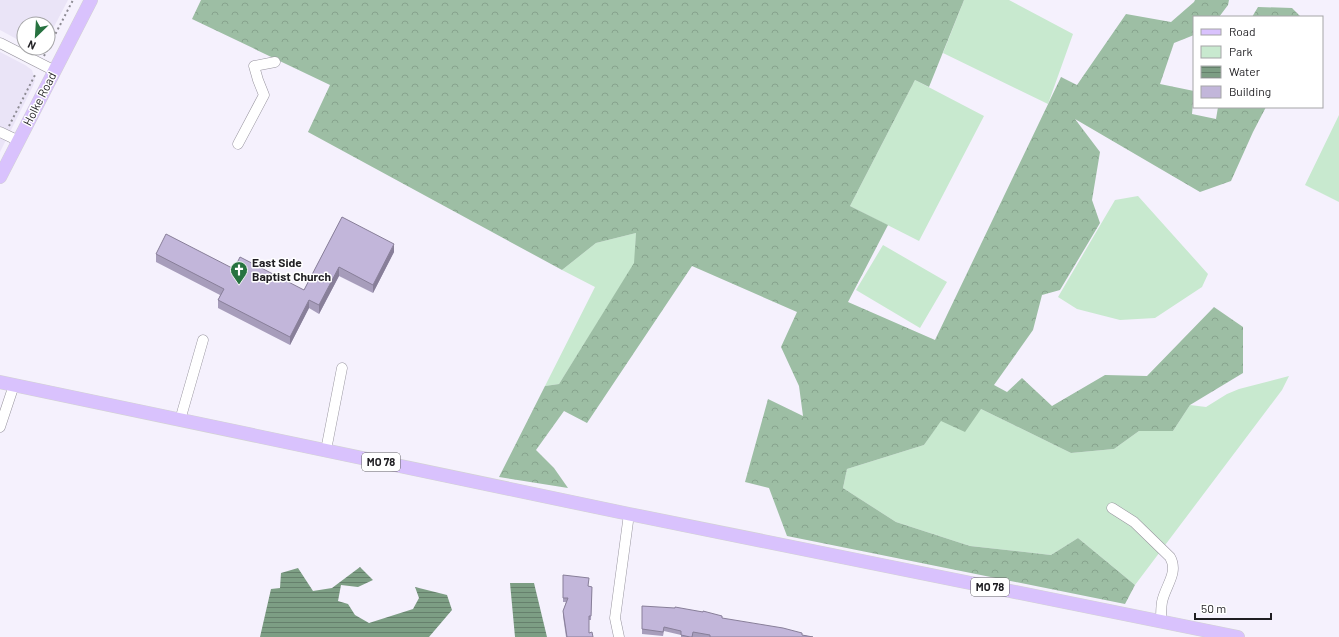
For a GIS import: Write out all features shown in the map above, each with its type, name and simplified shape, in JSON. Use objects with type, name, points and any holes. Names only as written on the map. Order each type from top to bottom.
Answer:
[{"type":"main road","name":"Holke Road","points":[[0,177],[91,0]]},
{"type":"main road","name":"MO 78","points":[[0,382],[629,514],[1238,637]]},
{"type":"street","points":[[0,43],[55,71]]},
{"type":"street","points":[[238,144],[264,95],[254,66],[275,62]]},
{"type":"street","points":[[2,133],[19,141]]},
{"type":"street","points":[[180,420],[203,340]]},
{"type":"street","points":[[326,450],[342,368]]},
{"type":"street","points":[[0,427],[14,385]]},
{"type":"street","points":[[1112,508],[1134,522],[1170,557],[1174,564],[1174,570],[1162,604],[1161,622]]},
{"type":"street","points":[[618,637],[615,618],[629,514]]},
{"type":"path","points":[[2,133],[41,64],[73,0]]},
{"type":"shaded area","points":[[0,0],[68,0],[56,23],[56,16],[16,16],[16,39],[0,30]]},
{"type":"shaded area","points":[[0,52],[32,70],[35,80],[0,152]]},
{"type":"green space","points":[[201,0],[964,0],[929,87],[915,80],[850,206],[888,225],[848,302],[935,340],[1061,77],[1077,85],[1126,14],[1171,22],[1195,0],[1229,0],[1228,5],[1220,16],[1193,16],[1193,35],[1174,43],[1160,84],[1193,91],[1192,114],[1216,119],[1218,108],[1265,108],[1231,181],[1200,192],[1075,119],[1100,152],[1092,200],[1100,223],[1060,290],[1042,295],[1033,330],[994,385],[1007,392],[1022,378],[1052,406],[1105,375],[1147,376],[1214,307],[1243,327],[1243,373],[1190,405],[1173,431],[1139,431],[1114,449],[1071,453],[981,409],[965,432],[941,421],[924,445],[847,469],[843,488],[896,522],[970,546],[1051,555],[1078,538],[1135,585],[1125,604],[787,536],[769,488],[745,482],[768,399],[803,416],[799,386],[781,347],[797,312],[692,266],[587,423],[564,411],[536,450],[554,468],[568,488],[499,477],[545,386],[559,384],[634,263],[636,233],[596,243],[562,270],[308,132],[330,85],[192,19]]},
{"type":"green space","points":[[964,0],[1009,0],[1073,34],[1048,104],[943,53]]},
{"type":"green space","points":[[1258,7],[1292,8],[1300,16],[1253,16]]},
{"type":"green space","points":[[915,80],[984,116],[919,241],[850,206]]},
{"type":"green space","points":[[1339,115],[1339,202],[1305,185]]},
{"type":"green space","points":[[1138,196],[1208,274],[1202,287],[1155,318],[1120,320],[1077,309],[1058,297],[1115,200]]},
{"type":"green space","points":[[636,233],[635,263],[559,384],[545,386],[595,287],[562,270],[596,243]]},
{"type":"green space","points":[[883,245],[947,282],[920,328],[856,290]]},
{"type":"green space","points":[[1289,376],[1282,390],[1135,585],[1078,538],[1051,555],[970,546],[896,522],[843,488],[847,469],[924,445],[941,420],[981,409],[1071,453],[1114,449],[1139,431],[1173,431],[1190,405],[1206,407],[1227,394],[1239,389]]},
{"type":"water","points":[[360,567],[373,580],[358,587],[341,585],[338,601],[348,604],[355,615],[369,623],[413,609],[419,598],[415,587],[447,595],[452,610],[429,637],[260,637],[271,589],[280,588],[281,573],[298,568],[313,591],[332,588]]},
{"type":"water","points":[[510,583],[534,583],[547,637],[515,637]]},
{"type":"building","name":"East Side Baptist Church","points":[[342,217],[394,244],[373,285],[339,267],[319,305],[309,300],[290,337],[218,300],[224,289],[156,254],[166,234],[234,269],[240,257],[304,290]]},
{"type":"building","points":[[563,575],[589,578],[588,586],[592,587],[589,633],[592,632],[593,637],[567,637],[563,611],[568,598],[563,598]]},
{"type":"building","points":[[642,606],[675,607],[703,611],[722,616],[722,618],[783,628],[802,633],[802,635],[813,637],[710,637],[710,635],[693,632],[692,637],[690,637],[681,635],[681,631],[664,627],[663,632],[642,629]]},
{"type":"place","name":"East Side Baptist Church","points":[[239,285]]}]
